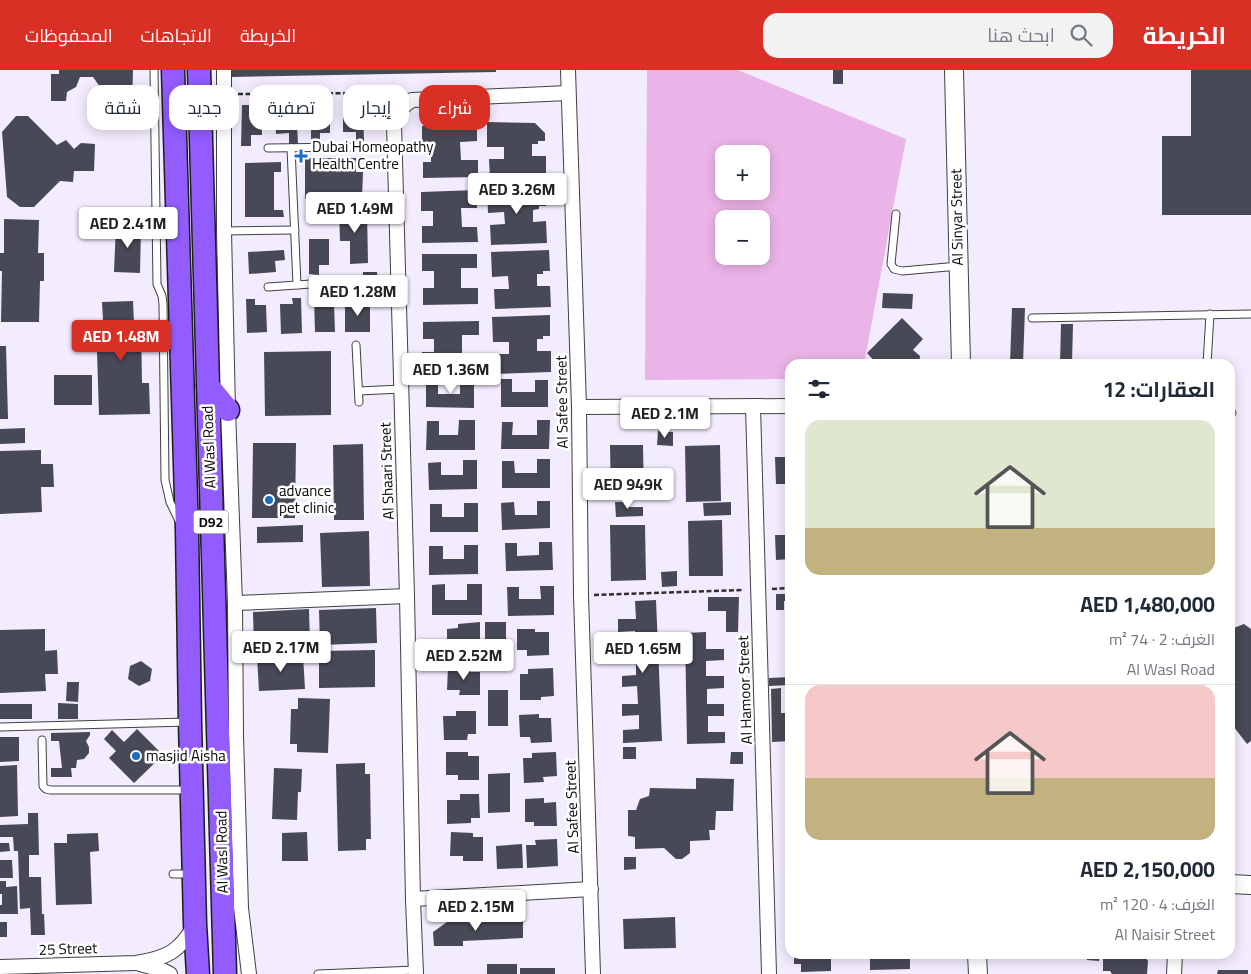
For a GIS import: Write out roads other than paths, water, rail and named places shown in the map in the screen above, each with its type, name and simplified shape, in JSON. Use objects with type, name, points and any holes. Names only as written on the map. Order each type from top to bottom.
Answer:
[{"type":"main road","name":"Al Wasl Road","points":[[173,70],[169,290],[187,531],[192,790],[184,874],[195,924],[198,974]]},
{"type":"main road","name":"Al Wasl Road","points":[[199,70],[225,974]]},
{"type":"main road","points":[[208,386],[228,410]]},
{"type":"main road","points":[[219,752],[236,735]]},
{"type":"street","points":[[224,70],[224,232],[236,735],[242,908],[249,974]]},
{"type":"street","name":"Al Safee Street","points":[[568,70],[579,406],[581,595],[593,974]]},
{"type":"street","name":"Al Sinyar Street","points":[[954,70],[961,359]]},
{"type":"street","name":"Al Shaari Street","points":[[415,972],[408,596],[394,124],[398,112],[412,100],[568,93]]},
{"type":"street","points":[[579,406],[785,406]]},
{"type":"street","name":"Al Hamoor Street","points":[[753,406],[769,974]]},
{"type":"street","points":[[234,603],[408,596]]},
{"type":"street","points":[[1235,884],[1251,885]]},
{"type":"street","points":[[413,899],[590,889]]},
{"type":"street","name":"25 Street","points":[[0,967],[136,963],[154,960],[172,952],[187,938],[195,924]]},
{"type":"street","points":[[977,959],[978,974]]},
{"type":"street","points":[[1174,974],[1175,959]]},
{"type":"street","name":"25 Street","points":[[136,963],[170,974]]},
{"type":"lane","points":[[154,70],[157,281],[169,290]]},
{"type":"lane","points":[[268,148],[357,147]]},
{"type":"lane","points":[[291,148],[297,285]]},
{"type":"lane","points":[[896,214],[891,264],[894,269],[902,271],[958,266]]},
{"type":"lane","points":[[224,232],[294,230]]},
{"type":"lane","points":[[268,287],[354,281]]},
{"type":"lane","points":[[1207,359],[1210,314]]},
{"type":"lane","points":[[1032,318],[1251,314]]},
{"type":"lane","points":[[356,345],[359,402]]},
{"type":"lane","points":[[359,391],[401,389]]},
{"type":"lane","points":[[0,727],[190,722]]},
{"type":"lane","points":[[42,740],[44,786],[48,790],[192,790]]},
{"type":"lane","points":[[318,974],[415,972]]},
{"type":"place","name":"Dubai Homeopathy Health Centre","points":[[301,156]]},
{"type":"place","name":"advance pet clinic","points":[[269,500]]},
{"type":"place","name":"masjid Aisha","points":[[136,756]]}]
